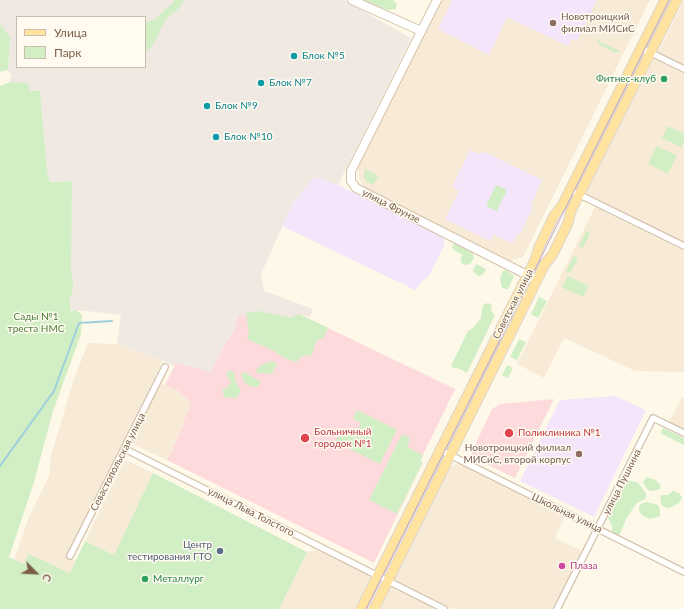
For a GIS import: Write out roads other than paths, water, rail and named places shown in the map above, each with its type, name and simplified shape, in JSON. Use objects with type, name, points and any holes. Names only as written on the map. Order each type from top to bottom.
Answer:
[{"type":"main road","name":"Советская улица","points":[[361,609],[535,260],[539,247],[554,216],[562,206],[665,0]]},
{"type":"main road","name":"Советская улица","points":[[374,609],[536,280],[545,264],[553,254],[568,223],[571,211],[677,0]]},
{"type":"street","points":[[352,0],[421,31]]},
{"type":"street","name":"улица Фрунзе","points":[[437,0],[351,171],[352,181],[356,188],[536,280]]},
{"type":"street","points":[[641,48],[684,69]]},
{"type":"street","points":[[570,190],[684,246]]},
{"type":"street","name":"Севастопольская улица","points":[[70,556],[165,367]]},
{"type":"street","name":"улица Пушкина","points":[[557,609],[653,418],[684,433]]},
{"type":"street","name":"улица Льва Толстого","points":[[125,449],[388,581]]},
{"type":"street","name":"Школьная улица","points":[[440,450],[684,572]]},
{"type":"street","points":[[388,581],[444,609]]},
{"type":"waterway","points":[[0,466],[54,391],[79,323],[112,321]]},
{"type":"tram line","points":[[366,609],[669,0]]},
{"type":"place","name":"Новотроицкий филиал МИСиС","points":[[553,23]]},
{"type":"place","name":"Блок №5","points":[[294,56]]},
{"type":"place","name":"Фитнес-клуб","points":[[664,79]]},
{"type":"place","name":"Блок №7","points":[[261,83]]},
{"type":"place","name":"Блок №9","points":[[207,106]]},
{"type":"place","name":"Блок №10","points":[[216,137]]},
{"type":"place","name":"Поликлиника №1","points":[[509,433]]},
{"type":"place","name":"Больничный городок №1","points":[[305,438]]},
{"type":"place","name":"Новотроицкий филиал МИСиС, второй корпус","points":[[579,454]]},
{"type":"place","name":"Центр тестирования ГТО","points":[[220,551]]},
{"type":"place","name":"Плаза","points":[[562,566]]},
{"type":"place","name":"Металлург","points":[[145,579]]},
{"type":"park label","name":"Сады №1 треста НМС","points":[[36,322]]}]
